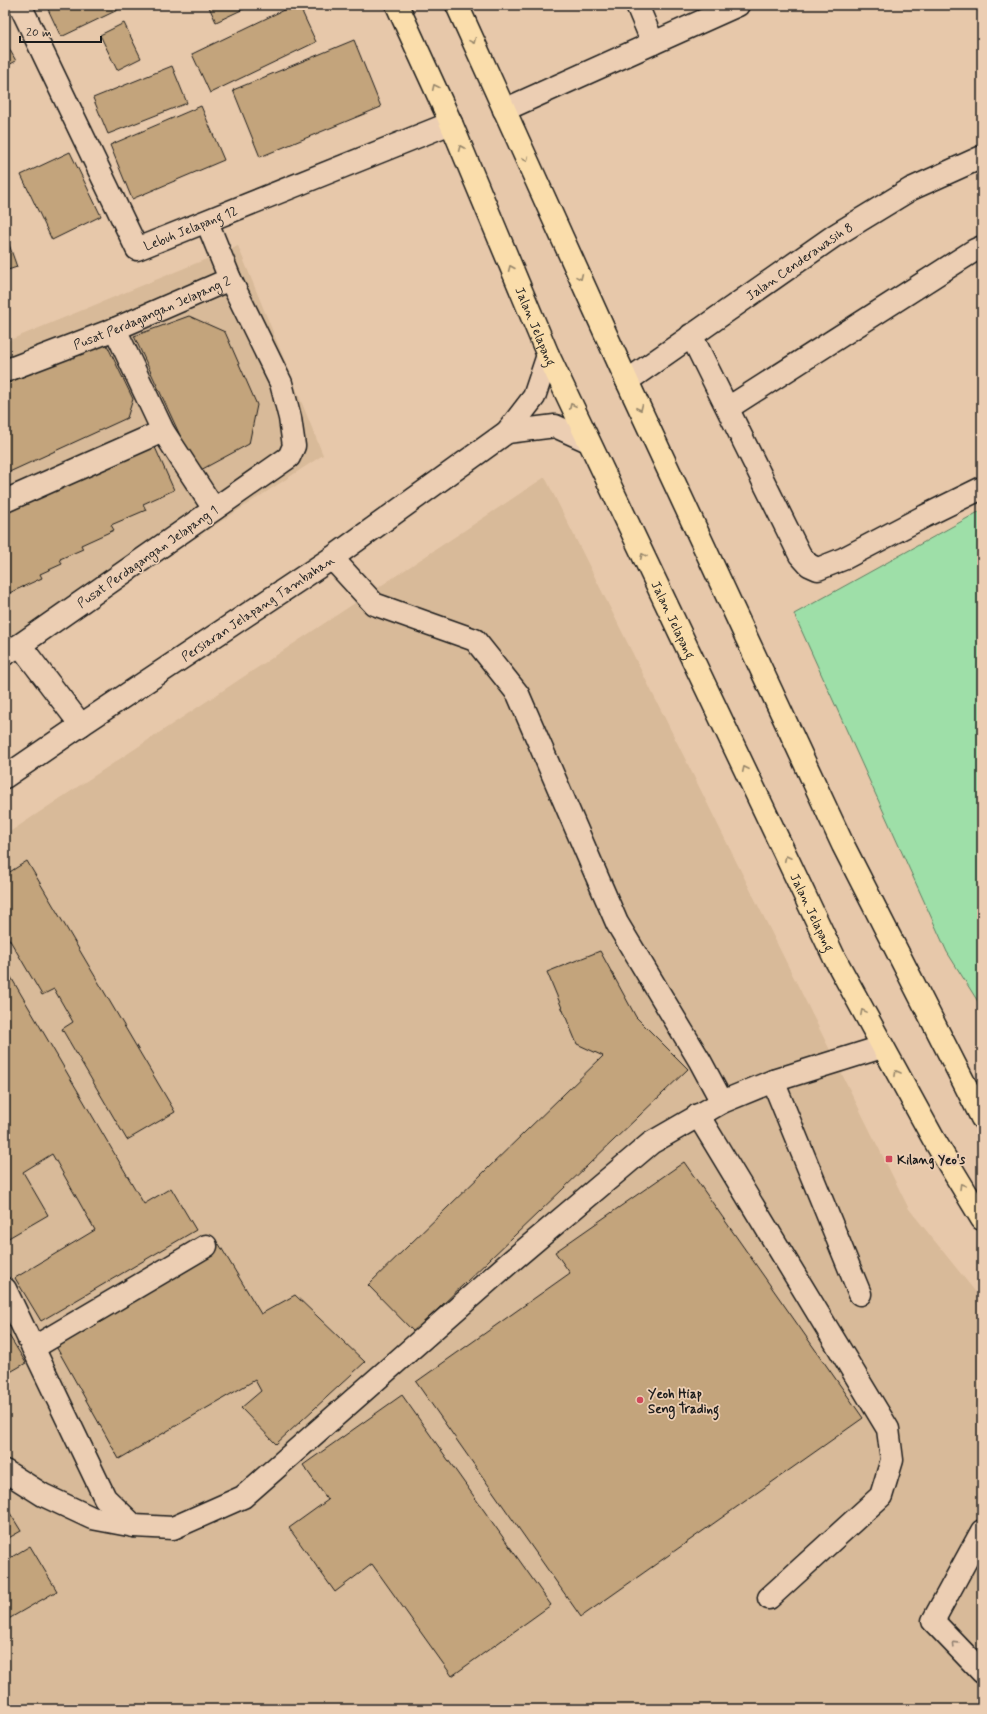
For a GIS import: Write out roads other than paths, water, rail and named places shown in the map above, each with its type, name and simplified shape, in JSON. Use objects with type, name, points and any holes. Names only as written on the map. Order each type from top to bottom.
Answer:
[{"type":"main road","name":"Jalan Jelapang","points":[[397,5],[451,123],[548,355],[834,958],[933,1138],[982,1219]]},
{"type":"main road","points":[[457,5],[627,381],[843,845],[982,1118]]},
{"type":"street","name":"Lebuh Jelapang 12","points":[[20,5],[137,250],[451,123]]},
{"type":"street","points":[[637,5],[653,43]]},
{"type":"street","points":[[504,110],[738,5]]},
{"type":"street","name":"Jalan Cenderawasih 8","points":[[627,381],[834,236],[911,189],[982,157]]},
{"type":"street","points":[[207,222],[230,279]]},
{"type":"street","points":[[728,408],[968,254],[982,247]]},
{"type":"street","name":"Pusat Perdagangan Jelapang 2","points":[[5,371],[115,329],[230,279],[281,383],[290,418],[294,446],[289,457]]},
{"type":"street","points":[[115,329],[163,431],[214,509]]},
{"type":"street","points":[[691,335],[800,555],[809,565],[818,569],[843,559],[982,488]]},
{"type":"street","name":"Persiaran Jelapang Tambahan","points":[[5,777],[80,725],[332,558],[507,432],[534,397],[548,355]]},
{"type":"street","name":"Persiaran Jelapang Tambahan","points":[[507,432],[555,426],[588,441]]},
{"type":"street","points":[[5,501],[163,431]]},
{"type":"street","name":"Pusat Perdagangan Jelapang 1","points":[[13,649],[289,457]]},
{"type":"street","points":[[332,558],[374,604],[475,640],[518,694],[617,923],[700,1061],[722,1102]]},
{"type":"street","points":[[13,649],[80,725]]},
{"type":"street","points":[[5,1471],[43,1495],[92,1518],[134,1526],[173,1528],[243,1497],[577,1204],[651,1143],[722,1102],[773,1081],[882,1046]]},
{"type":"street","points":[[773,1081],[860,1294]]},
{"type":"street","points":[[698,1115],[888,1429],[892,1460],[881,1496],[769,1598]]},
{"type":"street","points":[[33,1348],[206,1246]]},
{"type":"street","points":[[5,1289],[105,1498],[134,1526]]},
{"type":"street","points":[[982,1531],[933,1621],[982,1672]]},
{"type":"place","name":"Kilang Yeo's","points":[[889,1159]]},
{"type":"place","name":"Yeoh Hiap Seng Trading","points":[[640,1400]]}]
